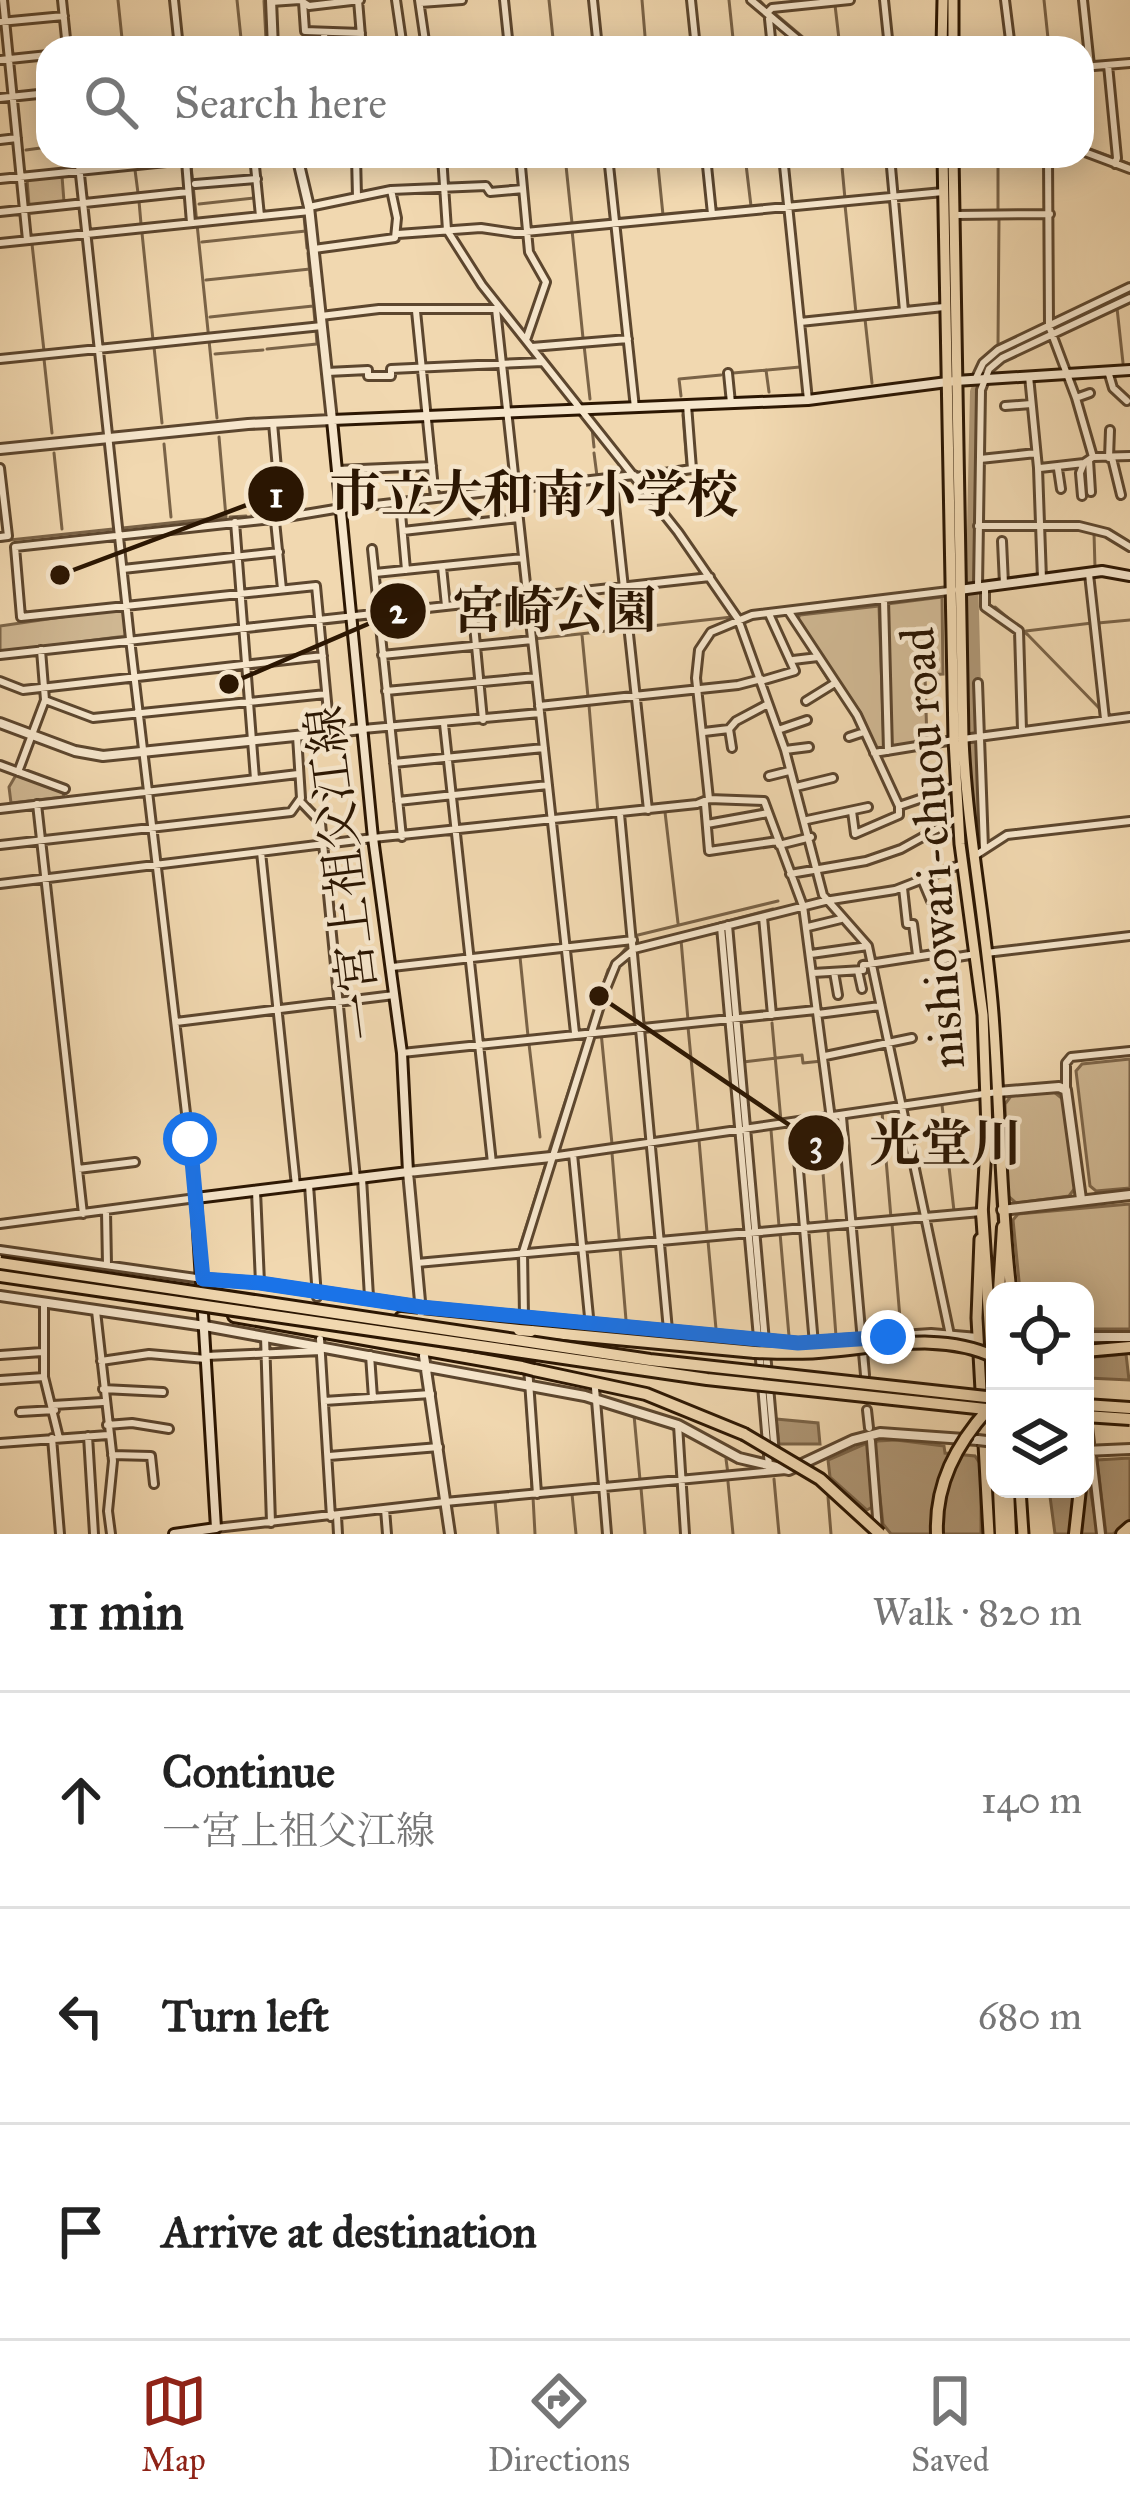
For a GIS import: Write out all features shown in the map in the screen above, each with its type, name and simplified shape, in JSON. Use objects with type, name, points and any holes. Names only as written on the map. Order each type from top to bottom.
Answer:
[{"type":"highway","points":[[982,1212],[994,1390]]},
{"type":"highway","points":[[1000,1282],[1003,1227]]},
{"type":"highway","points":[[0,1262],[650,1360],[986,1403]]},
{"type":"highway","points":[[0,1262],[525,1330],[755,1352],[816,1352],[928,1341],[986,1354]]},
{"type":"highway","points":[[0,1277],[707,1379],[986,1403]]},
{"type":"highway","points":[[0,1277],[646,1394],[744,1434],[820,1479],[877,1534]]},
{"type":"highway","points":[[1094,1350],[1130,1347]]},
{"type":"highway","points":[[1094,1406],[1130,1408]]},
{"type":"highway","points":[[937,1534],[938,1502],[949,1465],[986,1414]]},
{"type":"highway","points":[[1094,1422],[1130,1420]]},
{"type":"highway","points":[[1003,1498],[1005,1534]]},
{"type":"highway","points":[[1076,1534],[1079,1498]]},
{"type":"main road","points":[[943,0],[943,36]]},
{"type":"main road","points":[[952,0],[953,36]]},
{"type":"main road","name":"nishiowari-chuou road","points":[[943,168],[944,308],[970,589],[968,738],[974,857],[1010,1282]]},
{"type":"main road","name":"nishiowari-chuou road","points":[[950,382],[952,168]]},
{"type":"main road","name":"nishiowari-chuou road","points":[[968,738],[955,787],[963,864],[981,953]]},
{"type":"main road","name":"nishiowari-chuou road","points":[[989,1534],[977,1278],[992,1093]]},
{"type":"main road","points":[[1021,1498],[1023,1534]]},
{"type":"street","points":[[3,0],[4,60],[13,96],[27,240]]},
{"type":"street","points":[[62,0],[66,36]]},
{"type":"street","points":[[174,0],[178,36]]},
{"type":"street","points":[[272,36],[271,1],[309,6],[358,0],[361,36]]},
{"type":"street","points":[[396,0],[401,36]]},
{"type":"street","points":[[423,36],[418,1],[462,0]]},
{"type":"street","points":[[504,0],[508,36]]},
{"type":"street","points":[[593,0],[597,36]]},
{"type":"street","points":[[691,0],[695,36]]},
{"type":"street","points":[[751,0],[794,36]]},
{"type":"street","points":[[771,36],[769,9],[787,3],[850,0]]},
{"type":"street","points":[[884,0],[888,36]]},
{"type":"street","points":[[1006,0],[1010,36]]},
{"type":"street","points":[[1083,0],[1085,36]]},
{"type":"street","points":[[304,2],[305,31],[361,33]]},
{"type":"street","points":[[3,22],[64,16]]},
{"type":"street","points":[[4,60],[36,56]]},
{"type":"street","points":[[1094,66],[1130,62]]},
{"type":"street","points":[[1108,65],[1115,164]]},
{"type":"street","points":[[0,98],[36,94]]},
{"type":"street","points":[[0,140],[17,138]]},
{"type":"street","points":[[1094,156],[1130,169]]},
{"type":"street","points":[[80,168],[196,1198],[216,1528]]},
{"type":"street","points":[[0,179],[96,168]]},
{"type":"street","points":[[187,168],[194,223]]},
{"type":"street","points":[[255,168],[260,216]]},
{"type":"street","name":"一宮上祖父江線","points":[[300,168],[314,249],[374,838],[402,1053],[421,1309]]},
{"type":"street","points":[[356,168],[357,197]]},
{"type":"street","points":[[443,168],[447,230],[498,309],[635,476],[738,619],[785,750],[826,901],[868,946],[950,1336]]},
{"type":"street","points":[[521,168],[529,252],[546,282],[529,344]]},
{"type":"street","points":[[609,168],[635,408]]},
{"type":"street","points":[[707,168],[712,214]]},
{"type":"street","points":[[784,168],[808,400]]},
{"type":"street","points":[[891,168],[904,311]]},
{"type":"street","points":[[1048,168],[1051,331],[1076,398],[1088,460],[1087,494]]},
{"type":"street","points":[[195,184],[256,178]]},
{"type":"street","points":[[0,243],[260,216],[391,190],[523,189]]},
{"type":"street","points":[[391,190],[398,234]]},
{"type":"street","points":[[0,212],[188,192]]},
{"type":"street","points":[[314,249],[398,234],[527,232],[943,192]]},
{"type":"street","points":[[952,215],[1050,214]]},
{"type":"street","points":[[1022,730],[1019,631],[985,607],[970,589],[978,526],[980,380],[1002,358],[1130,286]]},
{"type":"street","points":[[1051,331],[1130,298]]},
{"type":"street","points":[[800,322],[944,308]]},
{"type":"street","points":[[0,359],[208,337],[379,309],[498,309]]},
{"type":"street","points":[[498,309],[575,1033]]},
{"type":"street","points":[[416,311],[435,498]]},
{"type":"street","points":[[529,344],[628,339]]},
{"type":"street","points":[[327,372],[368,370],[368,376],[392,376],[391,369],[544,362]]},
{"type":"street","points":[[0,449],[272,423],[808,400],[950,382],[1130,370]]},
{"type":"street","points":[[1108,371],[1113,388],[1127,401]]},
{"type":"street","points":[[728,373],[731,403]]},
{"type":"street","points":[[1028,376],[1042,525],[1042,579]]},
{"type":"street","points":[[1076,398],[1090,393]]},
{"type":"street","points":[[1005,406],[1031,404]]},
{"type":"street","points":[[330,733],[316,586],[21,617],[15,547],[118,530],[235,523],[692,469],[687,405]]},
{"type":"street","points":[[272,423],[282,589]]},
{"type":"street","points":[[1110,430],[1110,458],[1121,495]]},
{"type":"street","points":[[979,459],[1036,453]]},
{"type":"street","points":[[1038,468],[1130,456]]},
{"type":"street","points":[[337,470],[432,466]]},
{"type":"street","points":[[1058,467],[1061,489]]},
{"type":"street","points":[[0,468],[8,536],[0,537]]},
{"type":"street","points":[[612,478],[648,810]]},
{"type":"street","points":[[400,502],[406,570]]},
{"type":"street","points":[[403,531],[519,518]]},
{"type":"street","points":[[235,523],[255,779]]},
{"type":"street","points":[[978,526],[1078,526],[1107,533],[1130,547]]},
{"type":"street","points":[[1002,541],[1004,584]]},
{"type":"street","points":[[372,549],[401,837]]},
{"type":"street","points":[[123,568],[279,552]]},
{"type":"street","points":[[374,573],[523,558]]},
{"type":"street","points":[[442,566],[446,606]]},
{"type":"street","points":[[1088,573],[1105,719]]},
{"type":"street","points":[[811,837],[709,851],[704,733],[697,688],[702,642],[719,627],[768,614],[1088,573],[1130,576]]},
{"type":"street","points":[[0,655],[710,577]]},
{"type":"street","points":[[884,600],[888,751]]},
{"type":"street","points":[[472,603],[483,720]]},
{"type":"street","points":[[789,611],[864,732],[899,806],[899,814],[855,834],[852,811]]},
{"type":"street","points":[[0,723],[86,754],[143,752],[483,720],[635,696],[738,686],[795,670],[768,614]]},
{"type":"street","points":[[382,655],[532,640]]},
{"type":"street","points":[[18,772],[45,700],[41,650]]},
{"type":"street","points":[[0,681],[23,690],[322,656]]},
{"type":"street","points":[[794,660],[818,657]]},
{"type":"street","points":[[386,692],[536,676]]},
{"type":"street","points":[[806,700],[835,683]]},
{"type":"street","points":[[978,683],[968,738],[984,848]]},
{"type":"street","points":[[45,700],[87,717],[326,694]]},
{"type":"street","points":[[704,733],[729,729],[768,704]]},
{"type":"street","points":[[873,753],[1130,716]]},
{"type":"street","points":[[778,730],[807,720]]},
{"type":"street","points":[[444,724],[482,1044],[491,1163]]},
{"type":"street","points":[[729,729],[732,748]]},
{"type":"street","points":[[849,737],[864,732]]},
{"type":"street","points":[[297,736],[300,801],[321,823],[369,1297]]},
{"type":"street","points":[[785,750],[809,747]]},
{"type":"street","points":[[394,763],[544,748]]},
{"type":"street","points":[[0,765],[65,789]]},
{"type":"street","points":[[769,776],[790,771]]},
{"type":"street","points":[[0,809],[298,774]]},
{"type":"street","points":[[796,787],[833,778]]},
{"type":"street","points":[[398,800],[548,784]]},
{"type":"street","points":[[899,806],[955,787]]},
{"type":"street","points":[[0,845],[291,812],[300,801]]},
{"type":"street","points":[[0,884],[707,801],[764,801],[808,927],[832,1119]]},
{"type":"street","points":[[37,804],[83,1211]]},
{"type":"street","points":[[806,820],[868,807]]},
{"type":"street","points":[[620,813],[668,1330]]},
{"type":"street","points":[[706,824],[768,813]]},
{"type":"street","points":[[790,874],[866,861],[901,849],[957,818]]},
{"type":"street","points":[[390,968],[633,945],[903,888],[963,864],[1007,835],[1130,820]]},
{"type":"street","points":[[261,852],[296,1186]]},
{"type":"street","points":[[922,881],[931,901]]},
{"type":"street","points":[[903,888],[917,955]]},
{"type":"street","points":[[764,916],[772,1015]]},
{"type":"street","points":[[808,927],[841,919]]},
{"type":"street","points":[[725,926],[772,1467]]},
{"type":"street","points":[[813,973],[858,971],[917,955],[934,954],[939,959],[1130,936]]},
{"type":"street","points":[[537,1494],[523,1252],[590,1032],[616,964],[633,945]]},
{"type":"street","points":[[800,962],[868,946]]},
{"type":"street","points":[[858,971],[861,986],[874,979]]},
{"type":"street","points":[[834,972],[838,995]]},
{"type":"street","points":[[176,1022],[394,995]]},
{"type":"street","points":[[402,1053],[880,1006]]},
{"type":"street","points":[[825,1056],[912,1038]]},
{"type":"street","points":[[1081,1199],[1066,1063],[1072,1057],[1130,1051]]},
{"type":"street","points":[[0,1224],[652,1144],[992,1093],[1066,1090]]},
{"type":"street","points":[[842,1117],[865,1375]]},
{"type":"street","points":[[795,1124],[814,1344]]},
{"type":"street","points":[[573,1154],[590,1325]]},
{"type":"street","points":[[79,1169],[135,1162]]},
{"type":"street","points":[[309,1185],[317,1294]]},
{"type":"street","points":[[256,1191],[260,1283]]},
{"type":"street","points":[[1002,1210],[1130,1195]]},
{"type":"street","points":[[106,1211],[106,1265]]},
{"type":"street","points":[[417,1263],[982,1212]]},
{"type":"street","points":[[0,1250],[369,1297],[421,1309],[590,1325],[814,1344],[913,1334],[978,1338]]},
{"type":"street","points":[[0,1296],[424,1360],[529,1386],[596,1394],[678,1425],[739,1458],[804,1474],[877,1534]]},
{"type":"street","points":[[44,1303],[42,1352],[54,1407],[60,1534]]},
{"type":"street","points":[[96,1311],[112,1456],[110,1534]]},
{"type":"street","points":[[265,1337],[272,1523]]},
{"type":"street","points":[[1094,1337],[1130,1337]]},
{"type":"street","points":[[100,1361],[149,1354],[206,1358],[321,1345]]},
{"type":"street","points":[[321,1345],[338,1534]]},
{"type":"street","points":[[0,1355],[42,1352]]},
{"type":"street","points":[[370,1355],[373,1398]]},
{"type":"street","points":[[424,1360],[450,1534]]},
{"type":"street","points":[[0,1380],[44,1377]]},
{"type":"street","points":[[103,1389],[163,1392]]},
{"type":"street","points":[[324,1401],[431,1394]]},
{"type":"street","points":[[596,1394],[607,1534]]},
{"type":"street","points":[[20,1412],[104,1402]]},
{"type":"street","points":[[868,1410],[869,1428]]},
{"type":"street","points":[[106,1425],[132,1423],[169,1429]]},
{"type":"street","points":[[678,1425],[685,1534]]},
{"type":"street","points":[[174,1534],[445,1502],[789,1470],[871,1434],[912,1432],[986,1441]]},
{"type":"street","points":[[88,1435],[94,1534]]},
{"type":"street","points":[[0,1443],[108,1435]]},
{"type":"street","points":[[871,1441],[877,1534]]},
{"type":"street","points":[[328,1456],[439,1447]]},
{"type":"street","points":[[1094,1450],[1130,1449]]},
{"type":"street","points":[[112,1456],[151,1456],[154,1484]]},
{"type":"street","points":[[1094,1485],[1101,1534]]},
{"type":"street","points":[[385,1509],[387,1534]]},
{"type":"shaded area","points":[[62,176],[64,202],[29,205],[27,179]]},
{"type":"shaded area","points":[[942,597],[943,674],[925,675],[927,743],[891,748],[887,604]]},
{"type":"shaded area","points":[[879,606],[884,747],[877,750],[860,712],[797,620],[800,615]]},
{"type":"shaded area","points":[[123,608],[126,636],[0,652],[0,626]]},
{"type":"shaded area","points":[[16,775],[63,792],[64,797],[11,803],[9,787]]},
{"type":"shaded area","points":[[1130,1059],[1130,1188],[1096,1191],[1090,1186],[1076,1071],[1082,1064]]},
{"type":"shaded area","points":[[1054,1092],[1064,1100],[1075,1188],[1069,1196],[1016,1203],[1008,1196],[1005,1104],[1011,1096]]},
{"type":"shaded area","points":[[1130,1204],[1130,1329],[1094,1329],[1094,1282],[1019,1282],[1013,1220],[1018,1214]]},
{"type":"shaded area","points":[[1126,1354],[1129,1380],[1094,1378],[1094,1357]]},
{"type":"shaded area","points":[[776,1419],[818,1423],[820,1444],[779,1444]]},
{"type":"shaded area","points":[[896,1440],[944,1446],[945,1453],[975,1456],[981,1465],[981,1534],[891,1534],[883,1524],[874,1445]]},
{"type":"shaded area","points":[[867,1443],[874,1506],[867,1510],[830,1477],[828,1460]]},
{"type":"shaded area","points":[[1130,1458],[1130,1521],[1106,1534],[1097,1460]]},
{"type":"shaded area","points":[[1050,1498],[1092,1498],[1098,1534],[1055,1534]]},
{"type":"waterway","points":[[118,0],[122,36]]},
{"type":"waterway","points":[[237,0],[241,36]]},
{"type":"waterway","points":[[549,0],[553,36]]},
{"type":"waterway","points":[[642,0],[645,36]]},
{"type":"waterway","points":[[729,0],[733,36]]},
{"type":"waterway","points":[[759,0],[763,4]]},
{"type":"waterway","points":[[887,0],[889,22]]},
{"type":"waterway","points":[[1044,0],[1048,36]]},
{"type":"waterway","points":[[264,1],[266,36]]},
{"type":"waterway","points":[[1002,2],[1006,36]]},
{"type":"waterway","points":[[835,5],[839,36]]},
{"type":"waterway","points":[[773,12],[801,36]]},
{"type":"waterway","points":[[26,150],[36,149]]},
{"type":"waterway","points":[[1094,150],[1114,158]]},
{"type":"waterway","points":[[1122,161],[1130,164]]},
{"type":"waterway","points":[[191,168],[217,418]]},
{"type":"waterway","points":[[566,168],[572,223]]},
{"type":"waterway","points":[[658,168],[663,215]]},
{"type":"waterway","points":[[746,168],[751,206]]},
{"type":"waterway","points":[[842,168],[845,199]]},
{"type":"waterway","points":[[998,168],[998,210]]},
{"type":"waterway","points":[[135,170],[138,193]]},
{"type":"waterway","points":[[199,204],[254,198]]},
{"type":"waterway","points":[[139,201],[141,224]]},
{"type":"waterway","points":[[845,205],[856,313]]},
{"type":"waterway","points":[[304,216],[307,248]]},
{"type":"waterway","points":[[998,346],[999,218]]},
{"type":"waterway","points":[[572,230],[583,338]]},
{"type":"waterway","points":[[202,242],[306,231]]},
{"type":"waterway","points":[[142,233],[153,340]]},
{"type":"waterway","points":[[32,244],[44,351]]},
{"type":"waterway","points":[[308,253],[311,286]]},
{"type":"waterway","points":[[206,280],[310,269]]},
{"type":"waterway","points":[[312,289],[315,322]]},
{"type":"waterway","points":[[979,837],[972,576],[976,392],[985,369],[1001,354],[1130,291]]},
{"type":"waterway","points":[[210,317],[313,306]]},
{"type":"waterway","points":[[1117,308],[1123,363]]},
{"type":"waterway","points":[[865,319],[872,383]]},
{"type":"waterway","points":[[267,349],[317,344],[316,331]]},
{"type":"waterway","points":[[584,345],[590,399]]},
{"type":"waterway","points":[[154,347],[162,423]]},
{"type":"waterway","points":[[215,354],[263,350]]},
{"type":"waterway","points":[[44,359],[52,433]]},
{"type":"waterway","points":[[733,373],[800,367]]},
{"type":"waterway","points":[[766,370],[769,392]]},
{"type":"waterway","points":[[681,396],[679,379],[721,375]]},
{"type":"waterway","points":[[683,415],[687,466]]},
{"type":"waterway","points":[[592,428],[594,447]]},
{"type":"waterway","points":[[0,541],[226,517],[219,437]]},
{"type":"waterway","points":[[164,444],[171,517]]},
{"type":"waterway","points":[[54,453],[62,529]]},
{"type":"waterway","points":[[594,453],[597,476]]},
{"type":"waterway","points":[[252,515],[277,513]]},
{"type":"waterway","points":[[230,517],[246,516]]},
{"type":"waterway","points":[[1094,533],[1095,568]]},
{"type":"waterway","points":[[995,607],[1100,709],[1101,716]]},
{"type":"waterway","points":[[633,628],[732,617]]},
{"type":"waterway","points":[[1098,623],[1130,620]]},
{"type":"waterway","points":[[1026,631],[1092,623]]},
{"type":"waterway","points":[[534,639],[625,629]]},
{"type":"waterway","points":[[582,635],[588,697]]},
{"type":"waterway","points":[[801,635],[812,655]]},
{"type":"waterway","points":[[815,659],[829,681]]},
{"type":"waterway","points":[[834,688],[845,703]]},
{"type":"waterway","points":[[589,705],[598,813]]},
{"type":"waterway","points":[[1060,729],[1130,721]]},
{"type":"waterway","points":[[992,739],[1021,734]]},
{"type":"waterway","points":[[863,735],[871,754]]},
{"type":"waterway","points":[[665,812],[678,923]]},
{"type":"waterway","points":[[634,936],[778,901]]},
{"type":"waterway","points":[[589,1029],[608,970],[626,948],[773,909]]},
{"type":"waterway","points":[[725,930],[732,1008]]},
{"type":"waterway","points":[[681,940],[688,1020]]},
{"type":"waterway","points":[[520,957],[528,1036]]},
{"type":"waterway","points":[[772,1023],[781,1121]]},
{"type":"waterway","points":[[688,1027],[698,1131]]},
{"type":"waterway","points":[[601,1032],[612,1144]]},
{"type":"waterway","points":[[549,1151],[586,1038]]},
{"type":"waterway","points":[[529,1044],[540,1137]]},
{"type":"waterway","points":[[749,1123],[743,1062],[802,1055],[803,1063],[822,1061]]},
{"type":"waterway","points":[[942,1105],[954,1211]]},
{"type":"waterway","points":[[882,1112],[891,1218]]},
{"type":"waterway","points":[[819,1124],[827,1222]]},
{"type":"waterway","points":[[771,1130],[779,1226]]},
{"type":"waterway","points":[[699,1140],[707,1232]]},
{"type":"waterway","points":[[612,1153],[626,1320]]},
{"type":"waterway","points":[[519,1249],[546,1164]]},
{"type":"waterway","points":[[0,1220],[123,1205]]},
{"type":"waterway","points":[[892,1224],[901,1330]]},
{"type":"waterway","points":[[828,1231],[836,1336]]},
{"type":"waterway","points":[[780,1233],[789,1336]]},
{"type":"waterway","points":[[708,1241],[716,1329]]},
{"type":"waterway","points":[[518,1256],[520,1308]]},
{"type":"waterway","points":[[526,1393],[532,1489]]},
{"type":"waterway","points":[[634,1415],[640,1480]]},
{"type":"waterway","points":[[726,1459],[728,1474]]},
{"type":"waterway","points":[[774,1479],[779,1534]]},
{"type":"waterway","points":[[728,1482],[733,1534]]},
{"type":"waterway","points":[[641,1488],[645,1534]]},
{"type":"waterway","points":[[572,1494],[576,1534]]},
{"type":"waterway","points":[[533,1497],[535,1534]]},
{"type":"waterway","points":[[828,1497],[831,1534]]},
{"type":"waterway","points":[[495,1501],[498,1534]]},
{"type":"place","name":"市立大和南小学校","points":[[60,575]]},
{"type":"place","name":"宮崎公園","points":[[229,684]]},
{"type":"place","name":"光堂川","points":[[599,996]]},
{"type":"route","points":[[190,1139],[203,1279],[381,1298],[421,1307],[798,1343],[888,1337]]}]
